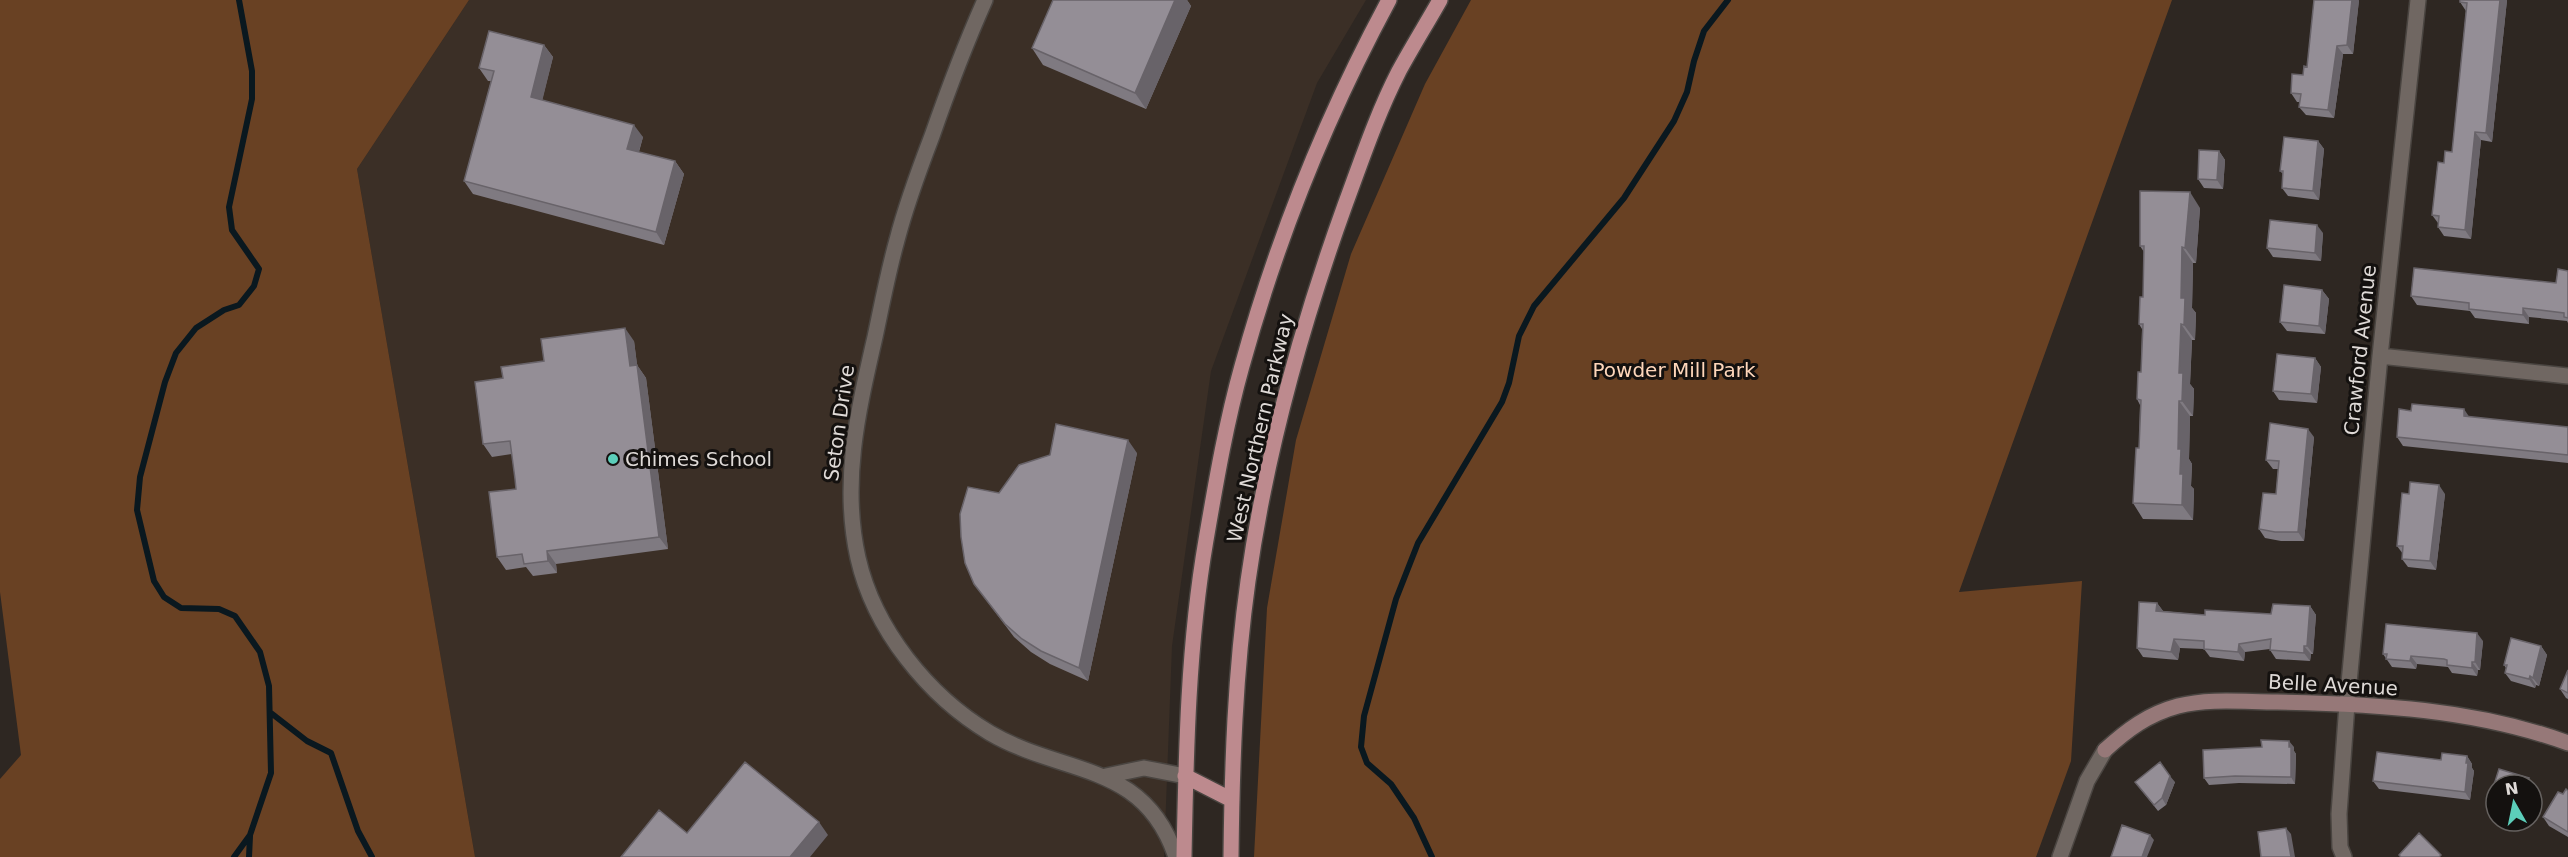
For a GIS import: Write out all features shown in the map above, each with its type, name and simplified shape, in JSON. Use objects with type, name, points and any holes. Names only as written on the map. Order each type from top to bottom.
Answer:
[{"type":"main road","name":"West Northern Parkway","points":[[1184,857],[1185,776],[1194,641],[1205,542],[1241,368],[1293,207],[1353,68],[1389,0]]},
{"type":"main road","name":"West Northern Parkway","points":[[1231,857],[1236,704],[1248,581],[1270,459],[1285,396],[1314,296],[1363,151],[1399,71],[1440,0]]},
{"type":"main road","points":[[1185,776],[1232,800]]},
{"type":"street","name":"Seton Drive","points":[[985,0],[942,108],[897,238],[862,391],[849,471],[851,519],[858,560],[879,614],[894,638],[928,682],[965,717],[1025,751],[1106,776],[1148,806],[1161,822],[1176,857]]},
{"type":"street","name":"Crawford Avenue","points":[[2343,857],[2340,847],[2338,814],[2347,704],[2380,356],[2418,0]]},
{"type":"street","points":[[2380,356],[2568,376]]},
{"type":"street","name":"Belle Avenue","points":[[2060,857],[2087,781],[2105,750],[2142,720],[2179,706],[2210,701],[2347,704],[2496,721],[2568,743]]},
{"type":"street","name":"Seton Drive","points":[[1106,776],[1144,768],[1185,776]]},
{"type":"shaded area","points":[[469,0],[1366,0],[1317,83],[1211,371],[1172,646],[1164,857],[475,857],[357,169]]},
{"type":"green space","points":[[0,0],[469,0],[357,169],[475,857],[0,857],[0,779],[21,755],[0,592]]},
{"type":"green space","name":"Powder Mill Park","points":[[1471,0],[2172,0],[1959,592],[2082,581],[2071,761],[2036,857],[1254,857],[1267,608],[1296,440],[1351,254],[1425,84]]},
{"type":"building","points":[[1053,0],[1175,0],[1135,93],[1032,48]]},
{"type":"building","points":[[2314,0],[2352,0],[2347,45],[2337,46],[2328,110],[2299,107],[2301,94],[2291,93],[2292,74],[2303,75],[2304,66],[2307,67]]},
{"type":"building","points":[[2460,0],[2500,0],[2486,133],[2475,132],[2465,230],[2438,227],[2439,216],[2432,215],[2438,162],[2444,163],[2445,151],[2452,152],[2467,3],[2460,2]]},
{"type":"building","points":[[489,31],[544,45],[531,97],[634,125],[627,149],[675,161],[656,232],[464,181],[494,71],[479,68]]},
{"type":"building","points":[[2284,137],[2318,141],[2313,191],[2282,188],[2283,171],[2280,171]]},
{"type":"building","points":[[2199,150],[2219,151],[2217,180],[2198,179]]},
{"type":"building","points":[[2140,191],[2190,192],[2185,248],[2182,247],[2181,298],[2185,298],[2184,325],[2181,324],[2179,373],[2183,373],[2182,401],[2179,401],[2178,449],[2181,449],[2180,474],[2183,474],[2182,505],[2133,503],[2136,448],[2139,448],[2141,400],[2137,399],[2138,372],[2141,372],[2143,324],[2139,324],[2140,297],[2143,297],[2144,246],[2140,246]]},
{"type":"building","points":[[2270,220],[2317,225],[2315,253],[2267,248]]},
{"type":"building","points":[[2414,268],[2556,283],[2558,269],[2568,271],[2568,318],[2564,317],[2564,313],[2523,308],[2523,315],[2469,309],[2469,303],[2411,296]]},
{"type":"building","points":[[2284,285],[2322,290],[2319,326],[2280,322]]},
{"type":"building","name":"Chimes School","points":[[625,328],[630,366],[637,365],[659,537],[547,551],[548,561],[524,564],[522,554],[497,557],[489,492],[516,489],[515,479],[510,441],[483,444],[475,382],[503,378],[501,367],[544,361],[541,339]]},
{"type":"building","points":[[2277,354],[2315,358],[2311,394],[2273,391]]},
{"type":"building","points":[[2412,404],[2464,409],[2464,416],[2568,427],[2568,455],[2397,437],[2399,409],[2411,411]]},
{"type":"building","points":[[2270,423],[2308,429],[2298,532],[2259,529],[2263,493],[2276,494],[2279,461],[2266,460]]},
{"type":"building","points":[[1056,424],[1128,440],[1079,668],[1041,651],[1022,639],[1005,624],[974,584],[965,563],[961,537],[960,514],[968,487],[999,493],[1019,465],[1050,455]]},
{"type":"building","points":[[2410,482],[2439,485],[2430,561],[2402,559],[2403,546],[2397,546],[2402,493],[2409,494]]},
{"type":"building","points":[[2139,602],[2157,603],[2156,611],[2205,615],[2205,610],[2271,614],[2273,604],[2310,606],[2307,646],[2304,646],[2304,653],[2270,650],[2271,639],[2239,644],[2238,652],[2204,649],[2204,641],[2174,639],[2171,652],[2137,648]]},
{"type":"building","points":[[2386,624],[2477,633],[2475,662],[2472,662],[2472,668],[2447,665],[2447,660],[2444,659],[2411,656],[2410,661],[2386,659],[2387,654],[2383,654]]},
{"type":"building","points":[[2511,638],[2541,646],[2533,678],[2505,673],[2507,665],[2504,665]]},
{"type":"building","points":[[2568,670],[2568,693],[2560,689]]},
{"type":"building","points":[[2261,740],[2289,741],[2291,777],[2204,778],[2203,750],[2262,747]]},
{"type":"building","points":[[2377,752],[2441,760],[2442,753],[2467,756],[2465,792],[2373,781]]},
{"type":"building","points":[[745,762],[819,822],[790,857],[621,857],[659,810],[687,833]]},
{"type":"building","points":[[2160,762],[2170,776],[2162,798],[2154,805],[2135,782]]},
{"type":"building","points":[[2499,769],[2512,773],[2498,773]]},
{"type":"building","points":[[2566,789],[2568,791],[2568,832],[2544,818],[2558,792],[2563,794]]},
{"type":"building","points":[[2122,825],[2150,835],[2142,857],[2111,857]]},
{"type":"building","points":[[2286,828],[2291,857],[2261,857],[2258,832]]},
{"type":"building","points":[[2419,833],[2441,855],[2439,857],[2401,857],[2399,855]]},
{"type":"waterway","points":[[234,857],[250,835],[271,773],[269,686],[260,652],[235,616],[219,609],[181,608],[164,597],[154,581],[137,510],[140,477],[165,382],[176,353],[196,328],[224,310],[239,305],[254,286],[259,269],[232,230],[229,207],[252,99],[252,71],[239,0]]},
{"type":"waterway","points":[[1432,857],[1414,818],[1391,784],[1367,763],[1361,747],[1364,716],[1396,599],[1418,543],[1502,402],[1509,383],[1519,336],[1534,306],[1624,198],[1674,121],[1687,92],[1704,31],[1728,0]]},
{"type":"waterway","points":[[271,713],[307,741],[331,753],[358,831],[372,857]]},
{"type":"waterway","points":[[249,857],[250,836]]},
{"type":"place","name":"Chimes School","points":[[613,459]]}]
